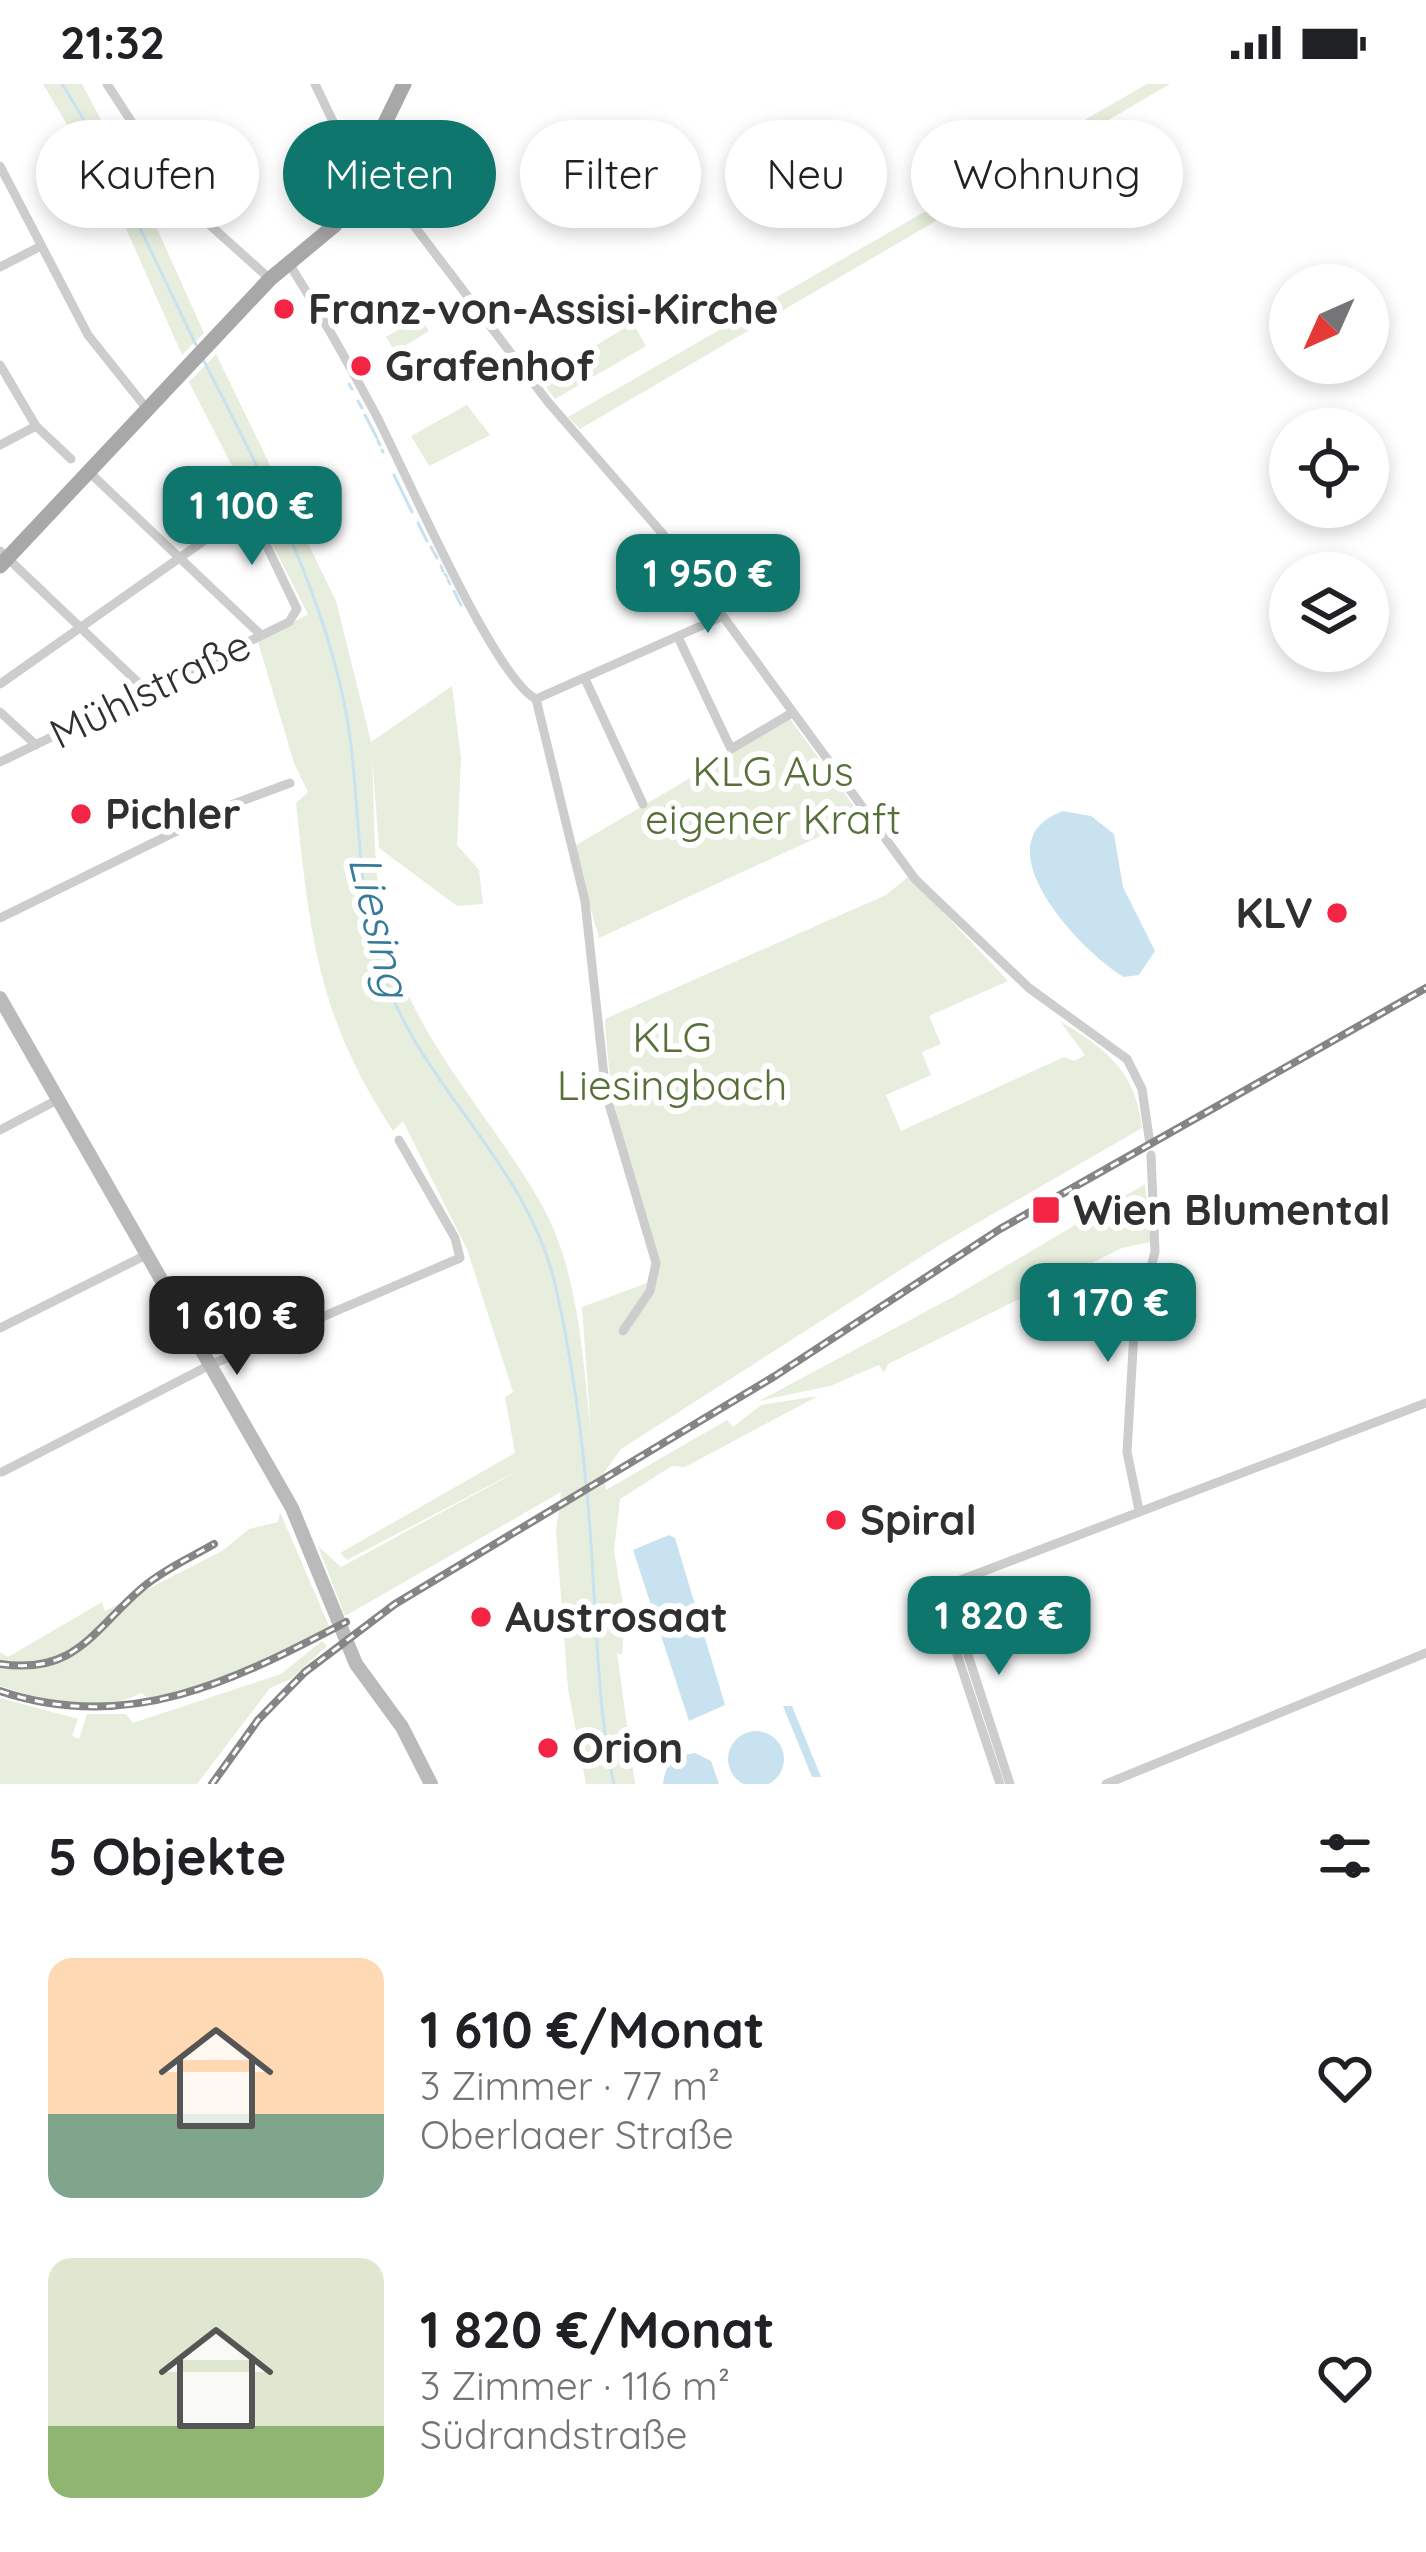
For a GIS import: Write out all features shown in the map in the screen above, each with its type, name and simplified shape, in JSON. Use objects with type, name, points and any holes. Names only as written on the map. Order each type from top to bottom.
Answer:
[{"type":"main road","points":[[387,120],[404,84]]},
{"type":"main road","points":[[2,558],[270,279],[331,228]]},
{"type":"main road","points":[[0,998],[292,1508],[356,1664],[402,1727],[431,1784]]},
{"type":"street","points":[[107,84],[183,201],[270,279]]},
{"type":"street","points":[[315,84],[332,120]]},
{"type":"street","points":[[0,166],[88,335],[147,409]]},
{"type":"street","points":[[416,228],[548,402],[662,533],[935,901],[1039,997],[1126,1059],[1142,1089],[1151,1150],[1155,1252],[1134,1332],[1127,1452],[1139,1510]]},
{"type":"street","points":[[0,267],[40,246]]},
{"type":"street","points":[[290,265],[476,614],[521,688],[536,699],[589,920],[606,1094],[656,1263],[650,1292],[623,1331]]},
{"type":"street","points":[[0,365],[36,426],[71,459]]},
{"type":"street","points":[[0,445],[36,426]]},
{"type":"street","points":[[89,472],[261,635]]},
{"type":"street","name":"Mühlstraße","points":[[0,762],[297,613],[249,509],[179,557]]},
{"type":"street","points":[[0,685],[179,557]]},
{"type":"street","points":[[2,558],[147,691]]},
{"type":"street","points":[[536,699],[586,681],[721,616]]},
{"type":"street","points":[[678,637],[731,748],[792,713]]},
{"type":"street","points":[[586,681],[644,804]]},
{"type":"street","points":[[0,712],[36,745]]},
{"type":"street","points":[[0,918],[228,806],[290,783]]},
{"type":"street","points":[[0,1130],[57,1100]]},
{"type":"street","points":[[2,1472],[210,1365],[460,1258],[454,1238],[399,1140]]},
{"type":"street","points":[[0,1328],[146,1255]]},
{"type":"street","points":[[1000,1784],[943,1612],[945,1599],[959,1579],[1426,1403]]},
{"type":"street","points":[[945,1599],[953,1610],[1010,1784]]},
{"type":"street","points":[[1106,1784],[1426,1653]]},
{"type":"green space","points":[[43,84],[82,84],[101,120],[64,120]]},
{"type":"green space","points":[[1147,84],[1170,84],[1108,120],[1084,120]]},
{"type":"green space","points":[[911,220],[911,228],[924,228],[580,429],[568,417]]},
{"type":"green space","points":[[126,228],[157,228],[204,333],[182,355]]},
{"type":"green space","points":[[420,317],[429,331],[395,352],[386,337]]},
{"type":"green space","points":[[633,323],[646,346],[555,399],[540,379]]},
{"type":"green space","name":"KLG Liesingbach","points":[[216,354],[336,601],[371,742],[452,686],[461,758],[457,845],[479,870],[483,904],[457,906],[379,848],[372,755],[375,852],[384,924],[418,1015],[552,1226],[577,1313],[591,1432],[582,1307],[655,1280],[656,1264],[616,1112],[605,1019],[886,895],[909,876],[1008,981],[929,1016],[941,1044],[922,1052],[931,1075],[886,1095],[901,1131],[1064,1057],[1074,1061],[1085,1055],[1060,1021],[1116,1064],[1139,1108],[1142,1128],[941,1244],[621,1449],[603,1474],[606,1490],[727,1420],[733,1427],[761,1405],[818,1396],[685,1467],[672,1466],[620,1499],[614,1551],[625,1616],[622,1655],[617,1653],[635,1784],[586,1784],[568,1689],[556,1531],[561,1492],[345,1616],[318,1546],[341,1567],[525,1467],[347,1560],[340,1553],[515,1453],[505,1397],[513,1392],[467,1249],[403,1121],[393,1131],[368,1090],[348,1050],[322,974],[296,803],[308,792],[294,763],[258,642],[308,614],[189,382]]},
{"type":"green space","points":[[467,405],[490,435],[429,466],[411,436]]},
{"type":"green space","name":"KLG Aus eigener Kraft","points":[[790,719],[862,817],[599,938],[573,847]]},
{"type":"green space","points":[[1145,1184],[1151,1242],[1122,1248],[888,1364],[884,1373],[879,1365],[830,1386],[759,1401],[953,1297]]},
{"type":"green space","points":[[280,1512],[329,1626],[243,1671],[174,1695],[150,1699],[141,1693],[89,1705],[0,1686],[0,1652],[8,1657],[102,1602],[105,1611],[222,1551],[249,1529],[278,1522]]},
{"type":"green space","points":[[322,1641],[327,1646],[291,1679],[270,1688],[197,1784],[0,1784],[0,1698],[78,1719],[72,1736],[79,1739],[87,1714],[126,1714],[133,1723],[281,1674]]},
{"type":"water","points":[[1063,811],[1091,816],[1114,834],[1123,887],[1155,951],[1139,975],[1124,977],[1084,945],[1045,896],[1033,871],[1030,846],[1039,826]]},
{"type":"water","points":[[669,1535],[675,1538],[725,1705],[689,1721],[633,1550]]},
{"type":"water","points":[[783,1706],[792,1706],[821,1777],[812,1777]]},
{"type":"water","points":[[745,1733],[767,1733],[782,1748],[782,1770],[768,1784],[744,1784],[730,1770],[730,1748]]},
{"type":"water","points":[[695,1753],[711,1761],[719,1784],[663,1784],[672,1761]]},
{"type":"waterway","name":"Liesing","points":[[62,84],[104,153],[196,345]]},
{"type":"waterway","name":"Liesing","points":[[203,359],[285,526],[333,657],[349,733],[370,924],[394,1001],[416,1044],[521,1199],[542,1242],[556,1288],[581,1440],[600,1689],[614,1784]]},
{"type":"waterway","points":[[349,384],[352,389]]},
{"type":"waterway","points":[[358,401],[362,408]]},
{"type":"waterway","points":[[365,415],[377,438]]},
{"type":"waterway","points":[[378,441],[380,445]]},
{"type":"waterway","points":[[394,475],[412,512]]},
{"type":"waterway","points":[[418,523],[427,541]]},
{"type":"waterway","points":[[431,547],[437,558]]},
{"type":"waterway","points":[[441,566],[443,571]]},
{"type":"waterway","points":[[448,580],[450,584]]},
{"type":"waterway","points":[[454,591],[461,605]]},
{"type":"railway","points":[[212,1784],[258,1720],[305,1672],[395,1604],[775,1376],[1000,1229],[1426,988]]},
{"type":"railway","points":[[0,1664],[26,1666],[65,1656],[150,1582],[214,1544]]},
{"type":"railway","points":[[0,1691],[47,1703],[136,1704],[221,1681],[346,1622]]},
{"type":"place","name":"Franz-von-Assisi-Kirche","points":[[284,309]]},
{"type":"place","name":"Grafenhof","points":[[361,366]]},
{"type":"place","name":"Pichler","points":[[81,814]]},
{"type":"place","name":"KLV","points":[[1337,913]]},
{"type":"place","name":"Wien Blumental","points":[[1046,1210]]},
{"type":"place","name":"Spiral","points":[[836,1520]]},
{"type":"place","name":"Austrosaat","points":[[481,1617]]},
{"type":"place","name":"Orion","points":[[548,1748]]}]
